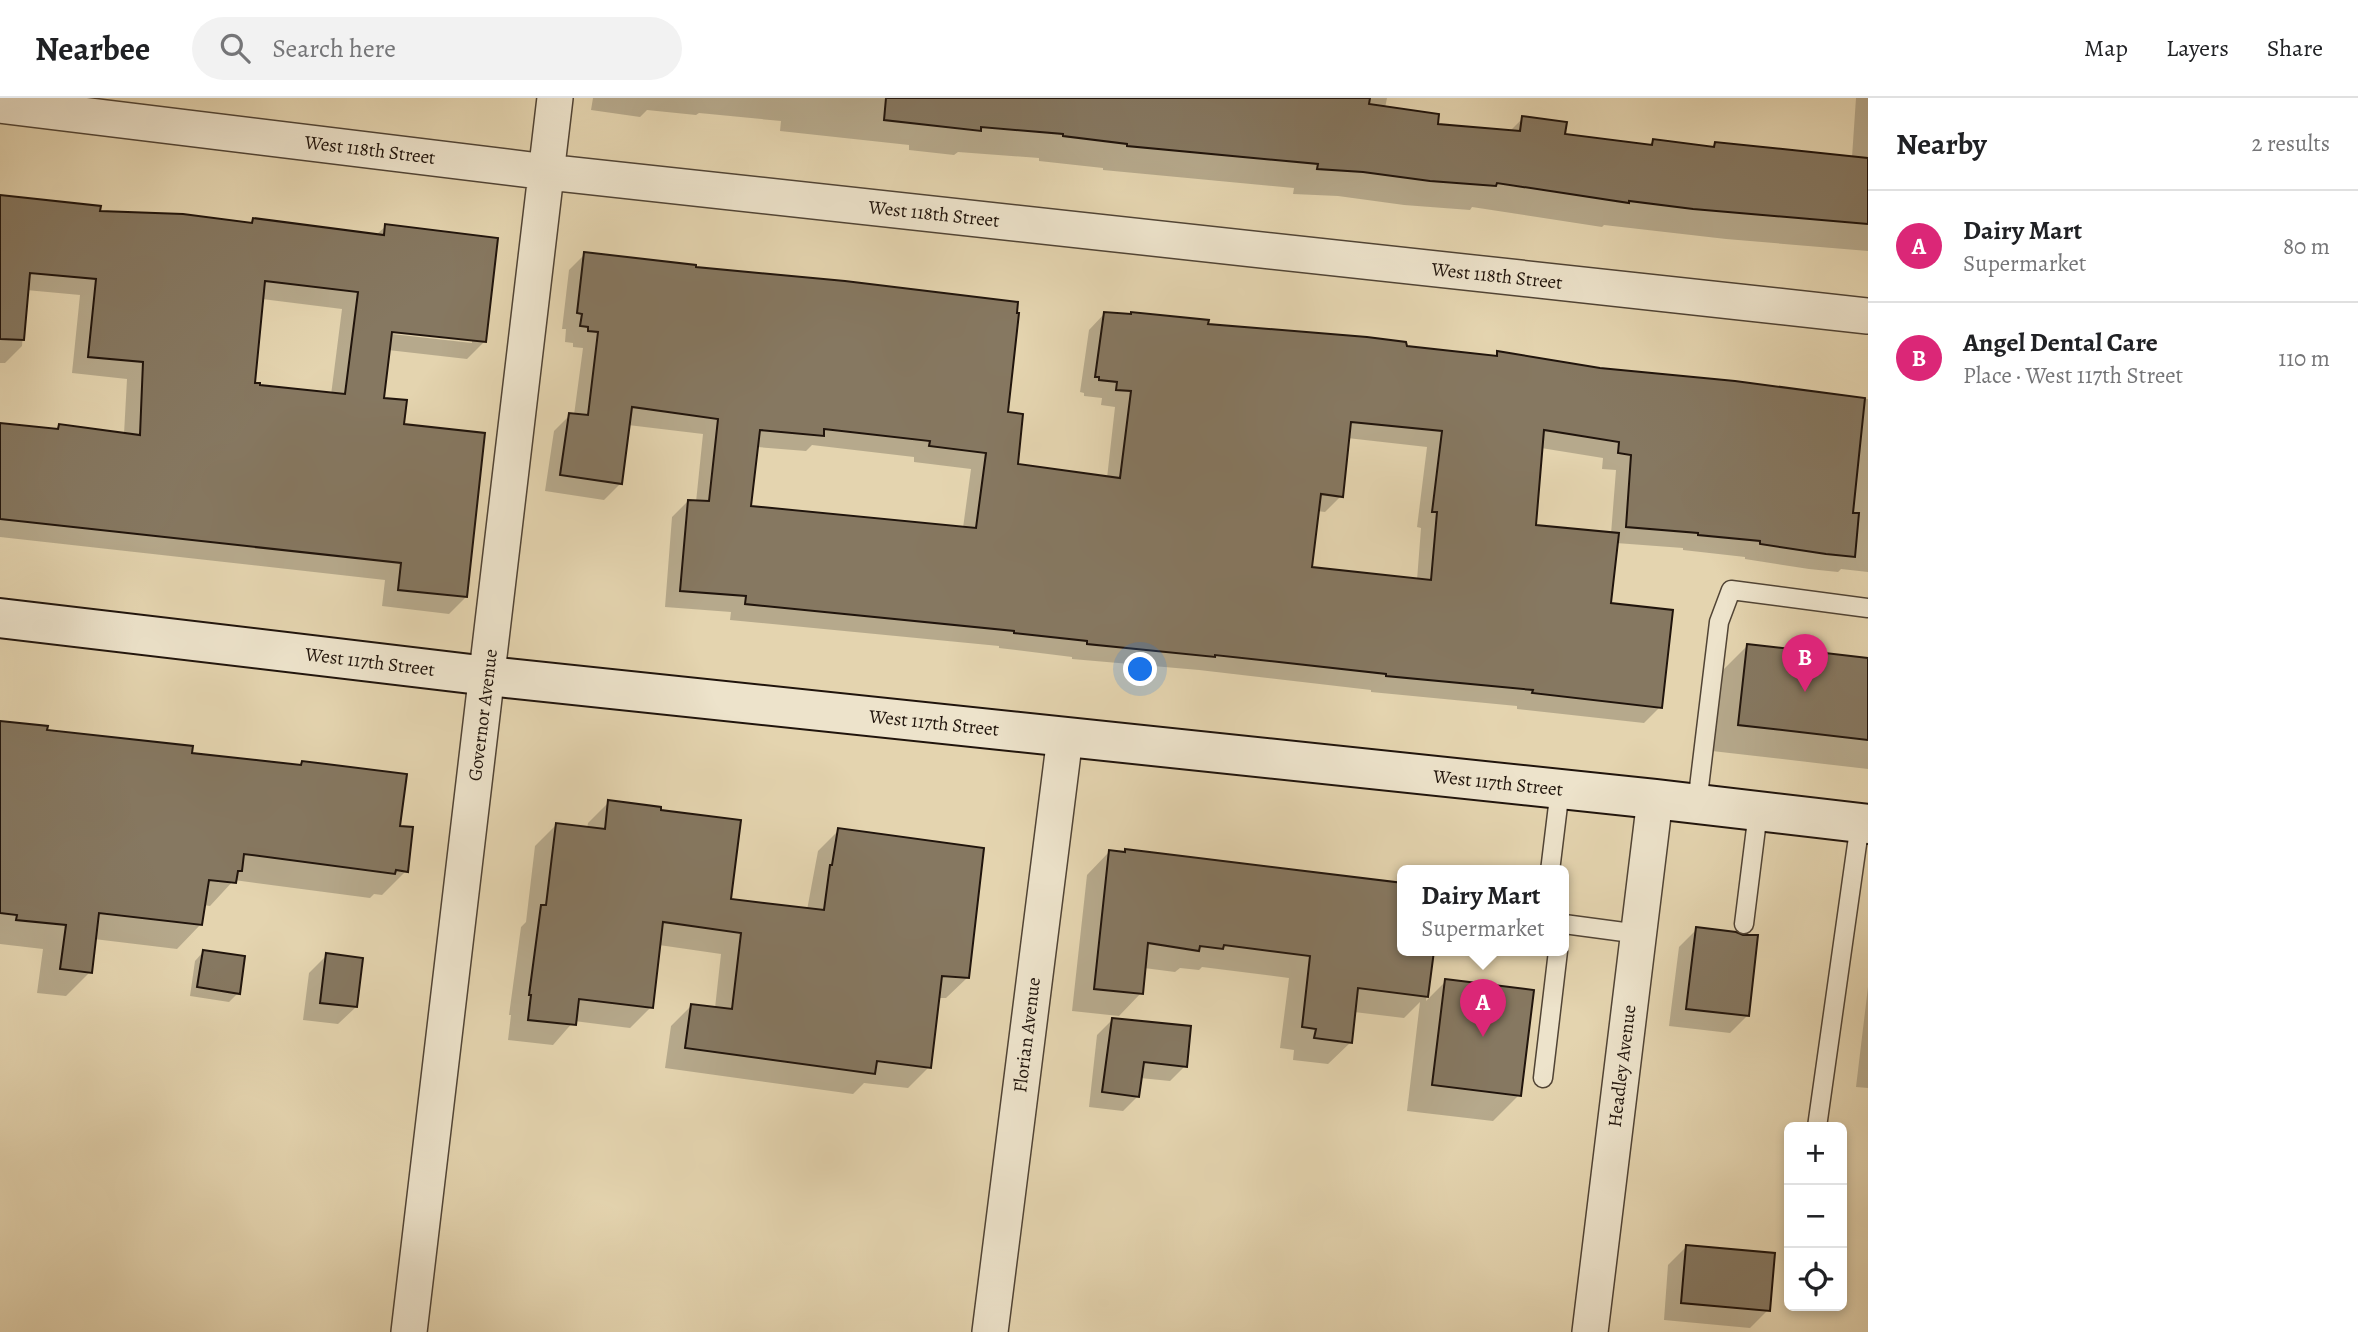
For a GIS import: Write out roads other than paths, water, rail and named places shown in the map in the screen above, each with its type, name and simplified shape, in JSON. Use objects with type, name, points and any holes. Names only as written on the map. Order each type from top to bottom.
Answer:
[{"type":"main road","name":"West 117th Street","points":[[0,618],[488,676],[1656,799],[1864,824]]},
{"type":"street","name":"Governor Avenue","points":[[409,1332],[555,98]]},
{"type":"street","name":"West 118th Street","points":[[0,105],[547,172],[1868,316]]},
{"type":"street","name":"Florian Avenue","points":[[990,1332],[1065,737]]},
{"type":"street","name":"Headley Avenue","points":[[1590,1332],[1656,799]]},
{"type":"lane","points":[[1696,804],[1719,622],[1731,590],[1868,608]]},
{"type":"lane","points":[[1551,865],[1560,789]]},
{"type":"lane","points":[[1744,924],[1758,812]]},
{"type":"lane","points":[[1818,1122],[1864,824]]},
{"type":"lane","points":[[1569,924],[1639,934]]},
{"type":"lane","points":[[1543,1078],[1557,956]]},
{"type":"place","name":"Angel Dental Care","points":[[1805,692]]},
{"type":"place","name":"Dairy Mart","points":[[1483,1037]]}]
